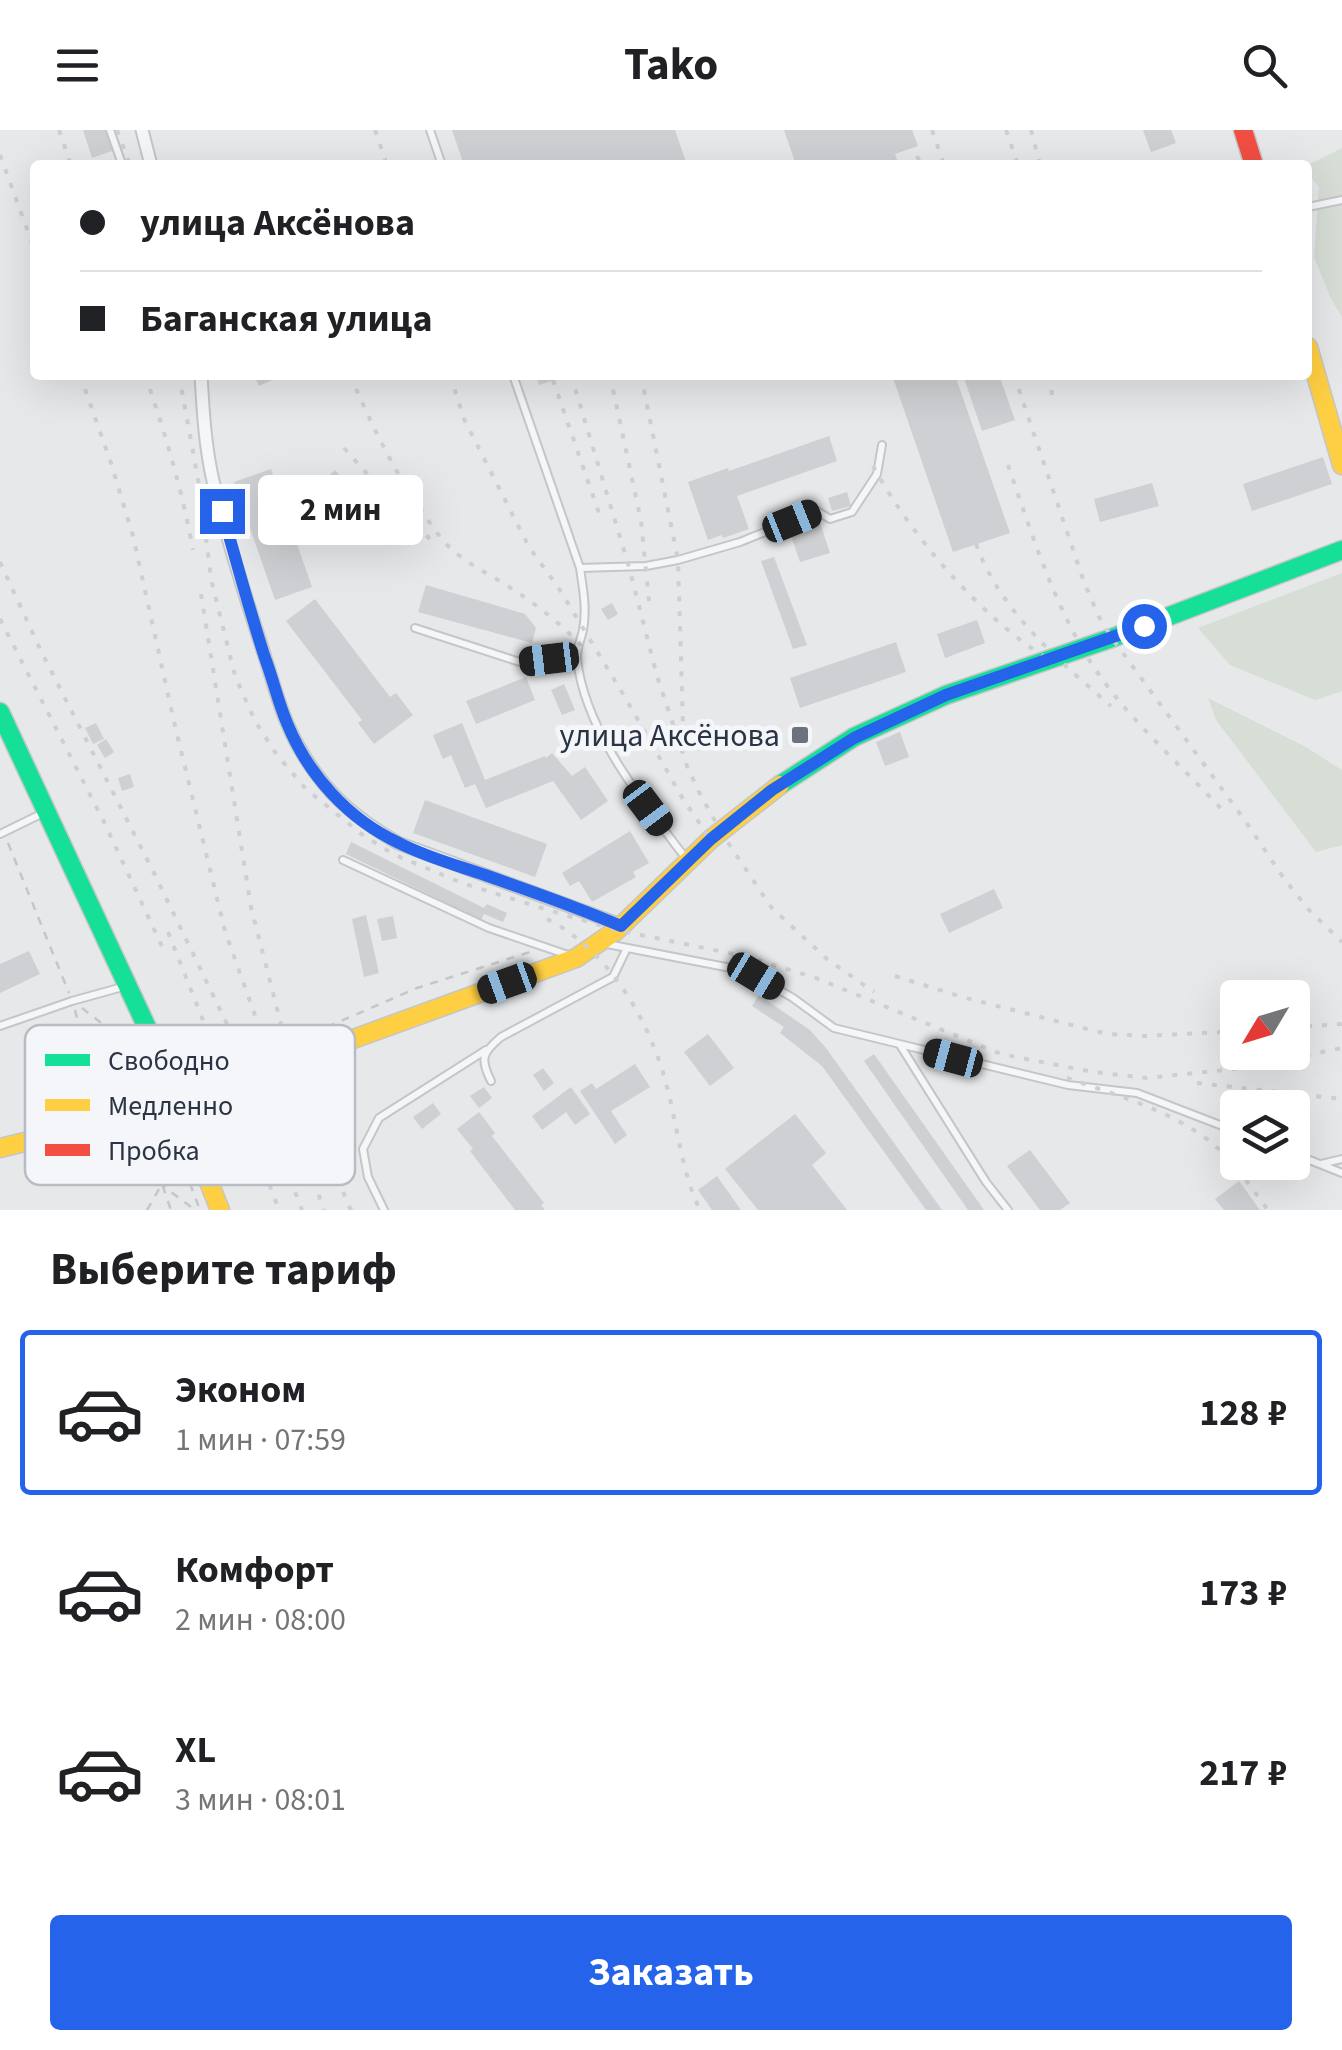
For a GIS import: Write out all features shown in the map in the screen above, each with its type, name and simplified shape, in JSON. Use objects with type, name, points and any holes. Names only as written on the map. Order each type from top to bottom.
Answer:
[{"type":"street","points":[[142,130],[150,160]]},
{"type":"street","points":[[1243,130],[1252,160]]},
{"type":"street","points":[[1312,361],[1342,465]]},
{"type":"street","points":[[201,380],[212,479],[249,609],[287,722],[324,786],[355,816],[398,843],[621,926]]},
{"type":"street","points":[[355,1038],[576,958],[601,943],[711,839],[772,790],[854,738],[946,695],[1112,638],[1342,550]]},
{"type":"street","points":[[0,712],[145,1025]]},
{"type":"street","points":[[0,1148],[25,1143]]},
{"type":"street","points":[[210,1185],[220,1210]]},
{"type":"lane","points":[[110,130],[121,160]]},
{"type":"lane","points":[[430,130],[440,160]]},
{"type":"lane","points":[[1312,206],[1342,200]]},
{"type":"lane","points":[[515,380],[580,568],[584,629],[576,653],[581,685],[597,724],[648,808],[688,862]]},
{"type":"lane","points":[[580,568],[664,564],[740,542],[817,511],[830,519],[852,512],[877,474],[882,445]]},
{"type":"lane","points":[[415,628],[523,662],[576,653]]},
{"type":"lane","points":[[2,833],[46,812]]},
{"type":"lane","points":[[343,860],[490,928],[576,958]]},
{"type":"lane","points":[[601,943],[756,976],[834,1028],[1068,1086],[1137,1092],[1220,1125]]},
{"type":"lane","points":[[384,1210],[368,1177],[364,1149],[380,1118],[501,1037],[614,977],[627,948]]},
{"type":"lane","points":[[0,1026],[128,986]]},
{"type":"lane","points":[[900,1044],[986,1182],[1008,1210]]},
{"type":"lane","points":[[486,1050],[483,1065],[491,1081]]},
{"type":"lane","points":[[1310,1160],[1342,1173]]},
{"type":"lane","points":[[1320,1164],[1342,1160]]},
{"type":"path","points":[[2,833],[78,1025]]},
{"type":"path","points":[[333,1025],[417,988],[546,947]]},
{"type":"path","points":[[72,1001],[103,1025]]},
{"type":"path","points":[[147,1210],[161,1185]]},
{"type":"path","points":[[162,1185],[171,1210]]},
{"type":"path","points":[[163,1185],[198,1210]]},
{"type":"path","points":[[189,1185],[198,1210]]},
{"type":"shaded area","points":[[1342,148],[1342,317],[1314,257],[1319,187],[1312,179],[1312,163]]},
{"type":"shaded area","points":[[1342,573],[1342,691],[1315,700],[1230,665],[1198,628]]},
{"type":"shaded area","points":[[1208,698],[1304,746],[1342,770],[1342,845],[1316,852],[1216,720]]},
{"type":"building","points":[[83,130],[108,130],[115,150],[92,158]]},
{"type":"building","points":[[452,130],[675,130],[685,160],[462,160]]},
{"type":"building","points":[[784,130],[912,130],[918,146],[895,154],[897,160],[794,160]]},
{"type":"building","points":[[1143,130],[1171,130],[1176,143],[1151,152]]},
{"type":"building","points":[[894,380],[957,380],[1010,533],[953,552]]},
{"type":"building","points":[[965,380],[1001,380],[1015,420],[982,431]]},
{"type":"building","points":[[829,436],[837,461],[737,496],[749,529],[708,540],[688,482]]},
{"type":"building","points":[[1323,457],[1332,484],[1252,511],[1243,484]]},
{"type":"building","points":[[271,469],[312,587],[275,600],[234,482]]},
{"type":"building","points":[[335,470],[375,516],[356,532],[317,487]]},
{"type":"building","points":[[1152,483],[1159,506],[1100,522],[1094,499]]},
{"type":"building","points":[[847,492],[851,506],[832,511],[828,498]]},
{"type":"building","points":[[819,520],[830,553],[800,562],[789,530]]},
{"type":"building","points":[[774,557],[807,645],[793,649],[761,561]]},
{"type":"building","points":[[426,585],[525,614],[536,628],[532,643],[418,612]]},
{"type":"building","points":[[315,599],[390,697],[396,693],[413,715],[374,744],[358,723],[362,720],[286,621]]},
{"type":"building","points":[[612,603],[618,614],[608,620],[601,609]]},
{"type":"building","points":[[977,620],[985,643],[945,658],[937,634]]},
{"type":"building","points":[[896,642],[906,672],[800,708],[790,678]]},
{"type":"building","points":[[526,677],[535,700],[476,724],[466,701]]},
{"type":"building","points":[[564,684],[575,710],[562,715],[551,690]]},
{"type":"building","points":[[96,723],[104,739],[93,744],[85,728]]},
{"type":"building","points":[[462,723],[485,780],[552,753],[572,776],[585,767],[608,801],[581,820],[553,781],[486,808],[475,784],[465,788],[451,755],[443,759],[433,735]]},
{"type":"building","points":[[900,732],[909,757],[885,766],[876,742]]},
{"type":"building","points":[[106,739],[114,752],[105,758],[97,745]]},
{"type":"building","points":[[130,774],[134,787],[122,791],[118,778]]},
{"type":"building","points":[[425,800],[547,844],[535,877],[413,833]]},
{"type":"building","points":[[630,831],[649,863],[633,872],[636,877],[592,902],[579,881],[570,886],[562,873]]},
{"type":"building","points":[[351,842],[484,908],[487,904],[507,913],[503,922],[484,914],[481,920],[346,854]]},
{"type":"building","points":[[994,889],[1003,908],[949,933],[940,914]]},
{"type":"building","points":[[366,915],[379,973],[364,977],[352,919]]},
{"type":"building","points":[[393,916],[397,938],[382,941],[377,919]]},
{"type":"building","points":[[29,951],[40,974],[0,993],[0,964]]},
{"type":"building","points":[[759,995],[810,1030],[826,1048],[942,1210],[926,1210],[822,1066],[780,1033],[784,1027],[752,1006]]},
{"type":"building","points":[[708,1034],[734,1068],[710,1086],[684,1052]]},
{"type":"building","points":[[874,1054],[984,1210],[968,1210],[864,1061]]},
{"type":"building","points":[[635,1064],[650,1087],[611,1111],[627,1135],[615,1144],[580,1091],[592,1083],[596,1089]]},
{"type":"building","points":[[543,1068],[554,1083],[544,1091],[533,1075]]},
{"type":"building","points":[[484,1087],[492,1098],[479,1108],[470,1096]]},
{"type":"building","points":[[571,1087],[590,1114],[575,1125],[566,1112],[542,1130],[532,1116]]},
{"type":"building","points":[[433,1103],[441,1114],[422,1129],[413,1117]]},
{"type":"building","points":[[479,1112],[495,1133],[492,1136],[544,1203],[541,1205],[545,1210],[515,1210],[470,1151],[473,1149],[457,1129]]},
{"type":"building","points":[[795,1114],[826,1153],[812,1165],[847,1210],[758,1210],[725,1169]]},
{"type":"building","points":[[1030,1150],[1070,1203],[1060,1210],[1040,1210],[1007,1166]]},
{"type":"building","points":[[717,1176],[741,1210],[712,1210],[698,1190]]},
{"type":"building","points":[[1239,1181],[1260,1210],[1224,1210],[1215,1199]]},
{"type":"railway","points":[[59,130],[69,160]]},
{"type":"railway","points":[[117,130],[128,160]]},
{"type":"railway","points":[[375,130],[385,160]]},
{"type":"railway","points":[[932,130],[942,160]]},
{"type":"railway","points":[[1006,130],[1016,160]]},
{"type":"railway","points":[[1031,130],[1039,160]]},
{"type":"railway","points":[[0,155],[30,237]]},
{"type":"railway","points":[[917,156],[919,160]]},
{"type":"railway","points":[[82,380],[133,536],[225,931],[258,1025]]},
{"type":"railway","points":[[147,380],[172,461],[193,550]]},
{"type":"railway","points":[[180,380],[211,579],[235,676],[255,721],[306,789],[364,836],[395,855],[462,883],[558,913],[617,930],[748,957],[816,978],[1001,1054],[1147,1078],[1243,1068],[1342,1048]]},
{"type":"railway","points":[[352,380],[392,462],[442,539],[463,558],[542,610],[585,649]]},
{"type":"railway","points":[[452,380],[464,419],[529,547],[558,587],[711,840]]},
{"type":"railway","points":[[553,380],[602,522]]},
{"type":"railway","points":[[573,380],[657,676],[699,792],[771,907],[827,959],[874,992]]},
{"type":"railway","points":[[611,380],[641,521],[649,601]]},
{"type":"railway","points":[[642,380],[678,560],[683,726]]},
{"type":"railway","points":[[1016,380],[1099,617],[1285,880],[1342,942]]},
{"type":"railway","points":[[1051,380],[1052,399]]},
{"type":"railway","points":[[344,448],[431,540]]},
{"type":"railway","points":[[1008,465],[1049,578],[1089,659],[1133,717],[1225,813]]},
{"type":"railway","points":[[873,466],[907,520],[949,573],[996,620],[1046,658]]},
{"type":"railway","points":[[976,544],[1016,613],[1052,653],[1111,706]]},
{"type":"railway","points":[[0,562],[227,1025]]},
{"type":"railway","points":[[201,594],[251,907],[281,1025]]},
{"type":"railway","points":[[0,619],[104,822],[166,955]]},
{"type":"railway","points":[[547,919],[570,933],[609,970],[639,1016],[661,1066],[700,1210]]},
{"type":"railway","points":[[168,932],[205,1025]]},
{"type":"railway","points":[[895,976],[1107,1034],[1220,1032]]},
{"type":"railway","points":[[1310,1026],[1342,1024]]},
{"type":"railway","points":[[1067,1078],[1154,1109],[1194,1130],[1229,1159],[1268,1210]]},
{"type":"railway","points":[[1197,1083],[1342,1099]]},
{"type":"railway","points":[[269,1185],[279,1210]]},
{"type":"railway","points":[[293,1185],[302,1210]]},
{"type":"railway","points":[[315,1185],[324,1210]]},
{"type":"railway","points":[[340,1185],[351,1210]]},
{"type":"traffic: fast","points":[[780,785],[854,737],[946,695],[1112,638],[1342,550]]},
{"type":"traffic: fast","points":[[0,712],[146,1025]]},
{"type":"traffic: slow","points":[[1312,361],[1342,465]]},
{"type":"traffic: slow","points":[[355,1038],[576,958],[617,930],[711,839],[780,785]]},
{"type":"traffic: slow","points":[[0,1148],[25,1142]]},
{"type":"traffic: slow","points":[[210,1185],[220,1210]]},
{"type":"traffic: jam","points":[[1243,130],[1252,160]]},
{"type":"place","name":"улица Аксёнова","points":[[800,735]]},
{"type":"route","points":[[222,511],[249,609],[287,722],[324,786],[344,807],[398,843],[428,856],[621,926],[711,839],[772,790],[854,738],[946,695],[1144,626]]}]
